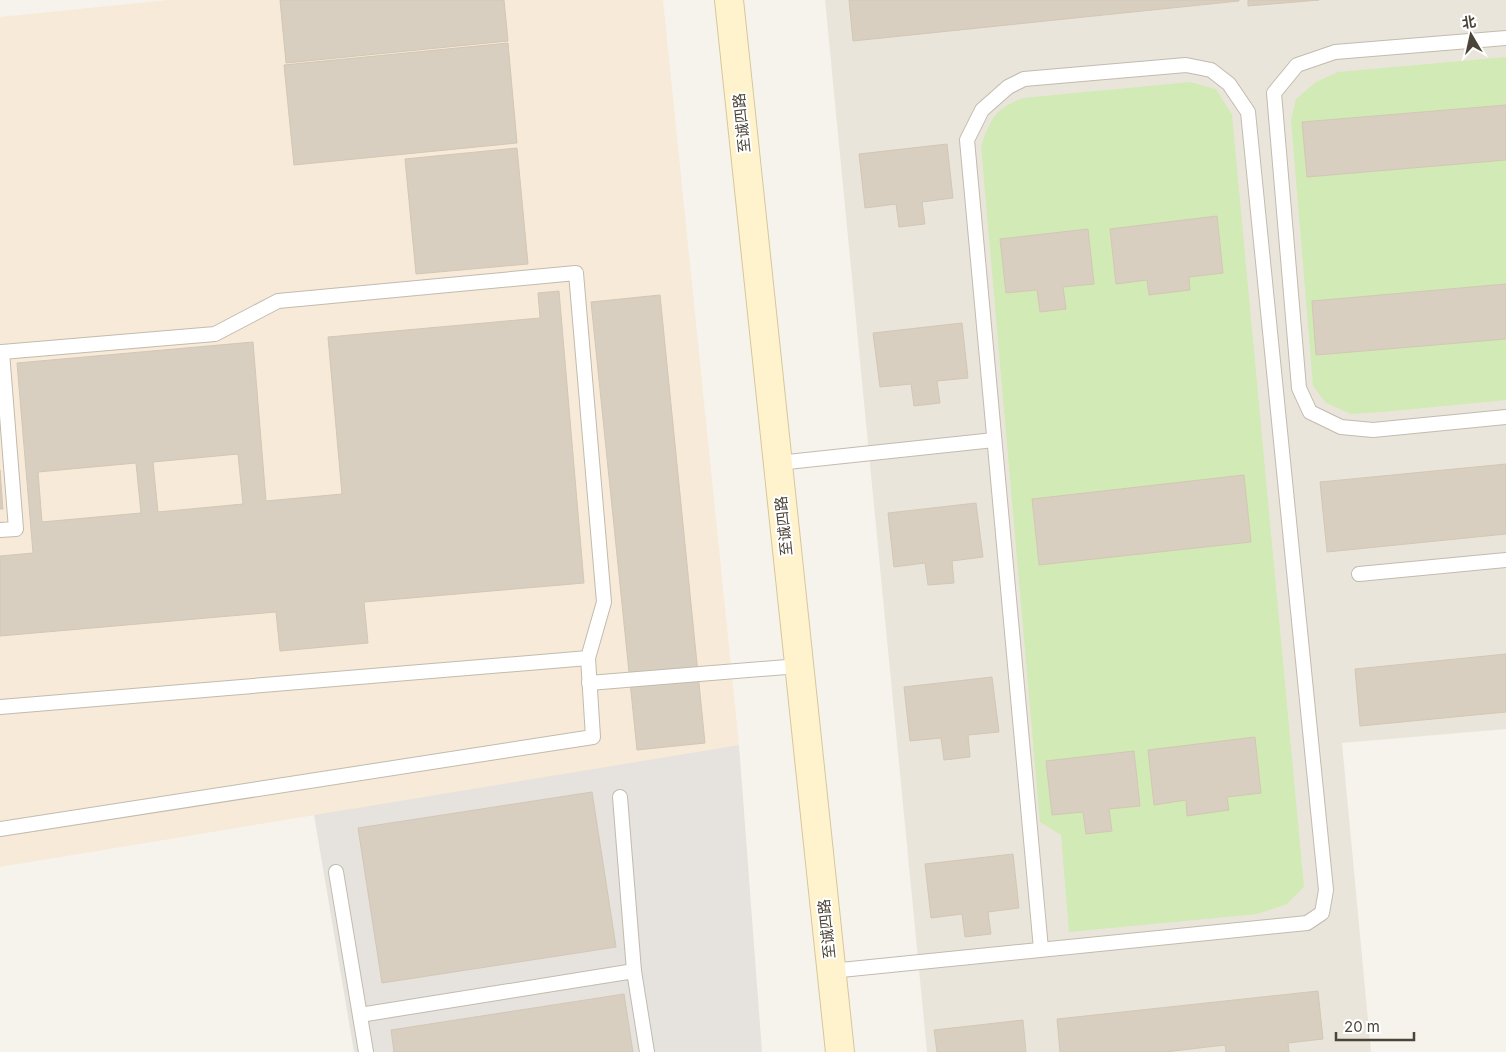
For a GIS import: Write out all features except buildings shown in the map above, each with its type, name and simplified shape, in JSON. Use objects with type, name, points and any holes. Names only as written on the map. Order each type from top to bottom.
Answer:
[{"type":"main road","name":"至诚四路","points":[[729,0],[840,1052]]},
{"type":"lane","points":[[1506,38],[1335,52],[1297,65],[1274,93],[1299,388],[1310,412],[1341,427],[1373,430],[1506,417]]},
{"type":"lane","points":[[831,971],[1307,923],[1322,913],[1326,890],[1248,112],[1230,84],[1211,70],[1186,65],[1024,79],[1008,87],[982,110],[967,140],[1041,949]]},
{"type":"lane","points":[[0,530],[16,529],[2,352],[215,334],[278,301],[576,273],[604,602],[588,658],[593,737],[0,829]]},
{"type":"lane","points":[[778,463],[994,440]]},
{"type":"lane","points":[[1359,574],[1506,560]]},
{"type":"lane","points":[[0,707],[588,658]]},
{"type":"lane","points":[[589,683],[799,666]]},
{"type":"lane","points":[[620,797],[634,972],[647,1052]]},
{"type":"lane","points":[[336,872],[366,1052]]},
{"type":"lane","points":[[360,1015],[634,972]]},
{"type":"shaded area","points":[[168,0],[663,0],[739,745],[0,867],[0,17]]},
{"type":"shaded area","points":[[825,0],[1506,0],[1506,729],[1342,743],[1371,1052],[927,1052]]},
{"type":"shaded area","points":[[739,745],[762,1052],[354,1052],[314,815]]},
{"type":"green space","points":[[1506,57],[1506,400],[1351,414],[1326,403],[1313,386],[1291,120],[1296,99],[1316,82],[1338,72]]},
{"type":"green space","points":[[1190,82],[1216,89],[1232,115],[1304,887],[1287,904],[1257,914],[1069,932],[1061,835],[1040,822],[981,146],[995,116],[1006,106],[1023,98]]}]
